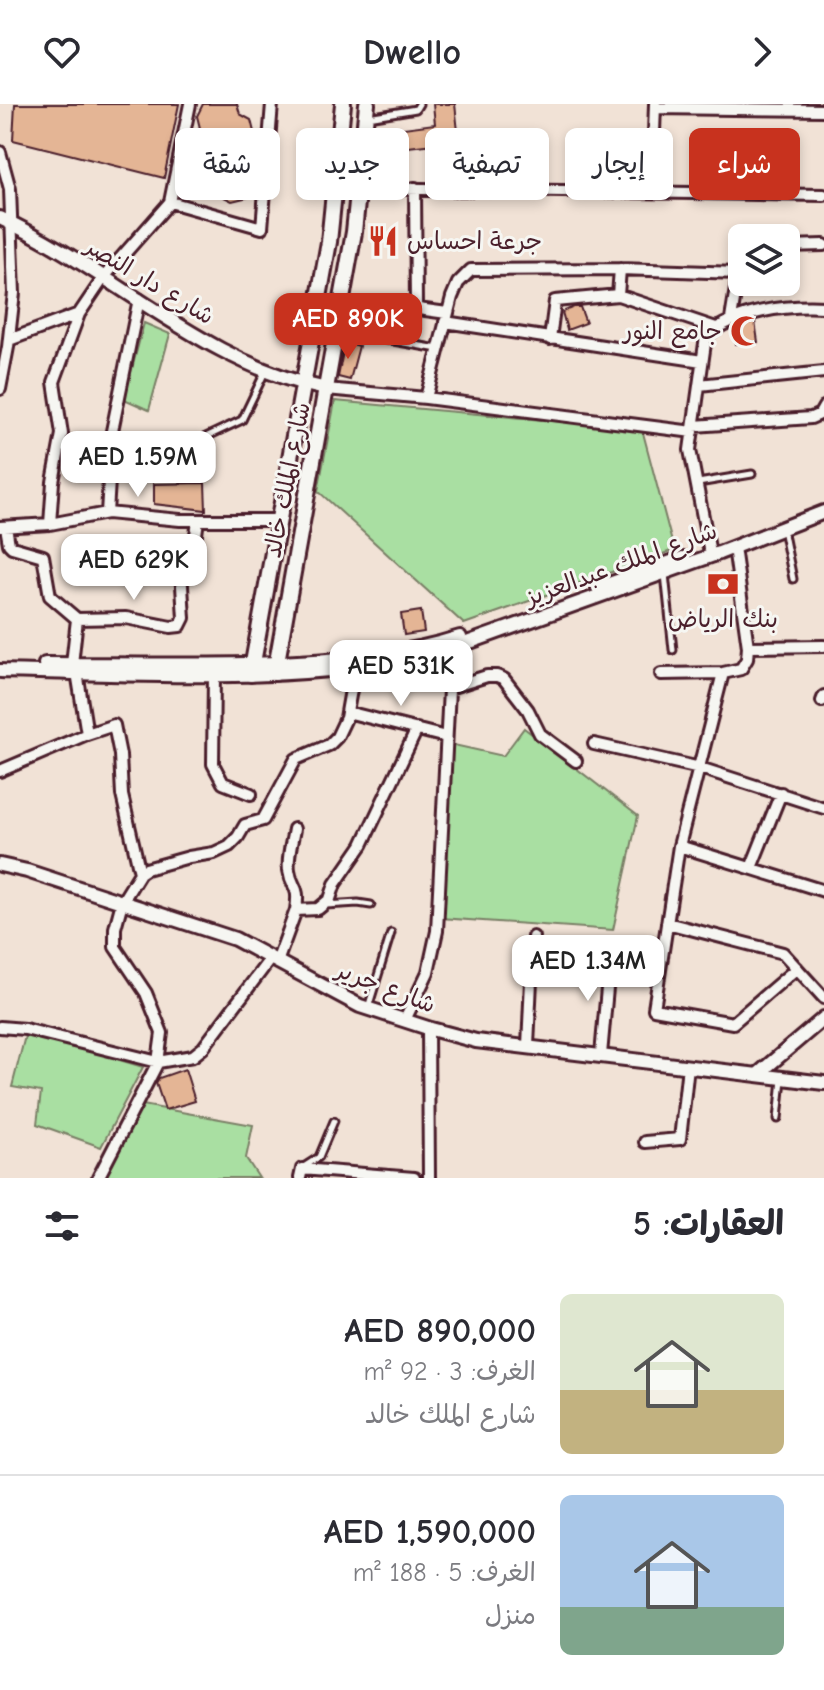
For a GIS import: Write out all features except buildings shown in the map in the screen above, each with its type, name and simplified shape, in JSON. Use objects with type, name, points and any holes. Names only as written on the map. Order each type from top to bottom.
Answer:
[{"type":"main road","name":"شارع الملك خالد","points":[[251,669],[329,242],[343,104]]},
{"type":"main road","name":"شارع الملك خالد","points":[[275,668],[354,232],[357,200]]},
{"type":"street","points":[[50,524],[53,482],[62,434],[54,382],[79,314],[104,277],[170,202],[190,104]]},
{"type":"street","points":[[170,202],[262,228],[272,104]]},
{"type":"street","points":[[654,128],[655,106],[809,107],[824,110]]},
{"type":"street","points":[[0,152],[10,189],[6,222],[14,293],[0,389]]},
{"type":"street","points":[[409,188],[565,190]]},
{"type":"street","points":[[415,188],[418,309],[550,339],[702,361]]},
{"type":"street","points":[[673,191],[824,195]]},
{"type":"street","name":"شارع دار النصر","points":[[6,222],[104,277],[227,353],[304,385],[326,389]]},
{"type":"street","points":[[800,246],[824,245]]},
{"type":"street","points":[[618,295],[620,269]]},
{"type":"street","points":[[426,398],[446,317],[458,283],[471,270],[620,269],[728,273]]},
{"type":"street","points":[[550,339],[555,301],[618,295],[716,328]]},
{"type":"street","points":[[731,319],[734,296]]},
{"type":"street","points":[[107,513],[112,431],[139,299]]},
{"type":"street","points":[[709,548],[690,450],[706,336],[731,319],[801,306],[824,307]]},
{"type":"street","points":[[9,340],[79,314]]},
{"type":"street","points":[[699,385],[823,375]]},
{"type":"street","points":[[326,389],[693,429],[811,418],[820,414],[824,407]]},
{"type":"street","points":[[198,520],[194,549],[181,570],[184,618],[180,626],[171,627],[126,618],[77,619],[50,596],[43,556],[12,547],[3,527],[50,524],[107,513],[198,520],[278,520]]},
{"type":"street","name":"شارع الملك عبدالعزيز","points":[[275,668],[411,650],[439,643],[709,548],[823,513]]},
{"type":"street","name":"شارع الملك عبدالعزيز","points":[[0,671],[355,667],[412,659],[451,649],[665,573],[823,513]]},
{"type":"street","points":[[661,674],[723,673],[741,669],[747,659],[734,547]]},
{"type":"street","points":[[77,619],[74,668],[87,734]]},
{"type":"street","points":[[748,647],[824,646]]},
{"type":"street","points":[[405,1020],[428,972],[437,931],[451,649]]},
{"type":"street","name":"شارع الملك عبدالعزيز","points":[[0,663],[214,675],[251,669]]},
{"type":"street","points":[[98,1178],[158,1062],[162,1033],[157,1014],[146,993],[115,947],[115,928],[122,902],[140,873],[146,869],[214,853],[229,846],[245,825],[263,820],[296,759],[329,745],[337,737],[347,712],[355,667]]},
{"type":"street","points":[[723,673],[679,846],[654,1009],[733,1023],[797,968]]},
{"type":"street","points":[[214,675],[213,764],[223,783],[251,794]]},
{"type":"street","points":[[449,688],[487,676],[504,679],[528,710],[540,734],[576,761]]},
{"type":"street","points":[[347,712],[446,737]]},
{"type":"street","points":[[0,771],[114,725],[120,755],[122,795],[140,873]]},
{"type":"street","points":[[296,910],[318,909],[325,905],[335,884],[362,845],[417,729]]},
{"type":"street","points":[[594,744],[700,768],[824,808]]},
{"type":"street","points":[[751,868],[781,793]]},
{"type":"street","points":[[0,1027],[25,1029],[158,1062],[193,1056],[203,1048],[273,961],[296,910],[298,893],[289,873],[294,829]]},
{"type":"street","points":[[679,846],[824,891]]},
{"type":"street","name":"شارع جرير","points":[[0,865],[235,939],[367,1008],[476,1041],[824,1083]]},
{"type":"street","points":[[667,923],[783,953],[824,998]]},
{"type":"street","points":[[528,1046],[533,937]]},
{"type":"street","points":[[601,1055],[610,955]]},
{"type":"street","points":[[757,1075],[824,1018]]},
{"type":"street","points":[[428,1028],[429,1178]]},
{"type":"street","points":[[645,1142],[680,1139],[688,1066]]},
{"type":"street","points":[[301,1173],[414,1178]]},
{"type":"lane","points":[[366,110],[407,112],[416,109],[419,104]]},
{"type":"lane","points":[[336,331],[438,349]]},
{"type":"lane","points":[[193,443],[242,420],[267,370]]},
{"type":"lane","points":[[697,483],[752,474]]},
{"type":"lane","points":[[783,528],[793,579]]},
{"type":"lane","points":[[665,573],[673,650]]},
{"type":"lane","points":[[325,905],[371,905]]},
{"type":"lane","points":[[367,1008],[391,933]]},
{"type":"lane","points":[[778,1119],[782,1078]]},
{"type":"lane","points":[[301,1173],[319,1157],[334,1121]]},
{"type":"green space","points":[[144,323],[170,334],[149,410],[124,399]]},
{"type":"green space","points":[[335,401],[642,429],[674,550],[464,624],[318,491]]},
{"type":"green space","points":[[524,728],[638,816],[613,930],[440,918],[445,743],[503,756]]},
{"type":"green space","points":[[26,1032],[143,1067],[101,1147],[37,1124],[41,1092],[12,1087]]},
{"type":"green space","points":[[137,1104],[253,1125],[246,1158],[259,1178],[101,1178]]},
{"type":"place","name":"جرعة احساس","points":[[383,241]]},
{"type":"place","name":"جامع النور","points":[[746,331]]},
{"type":"place","name":"بنك الرياض","points":[[723,584]]}]
